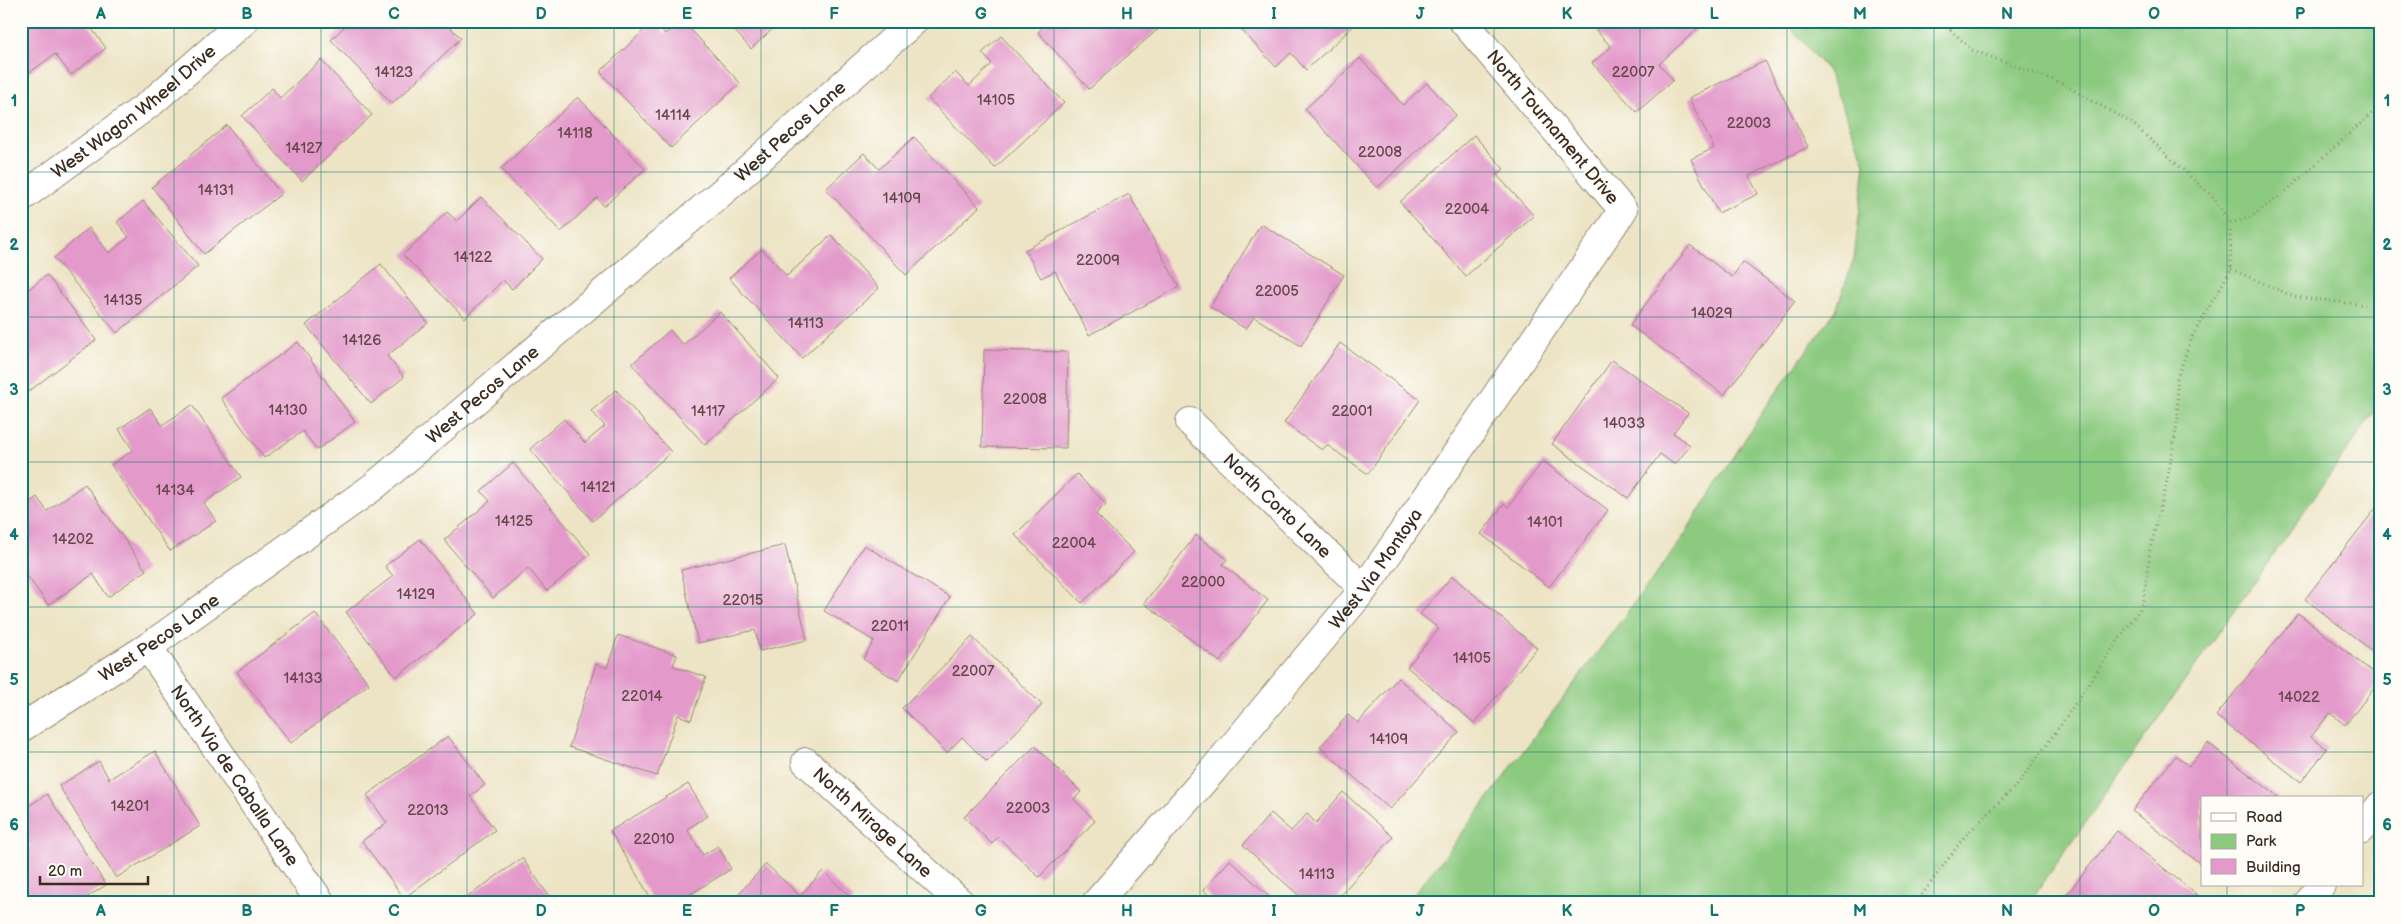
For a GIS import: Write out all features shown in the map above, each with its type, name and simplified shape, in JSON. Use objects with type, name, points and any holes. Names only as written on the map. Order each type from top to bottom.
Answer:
[{"type":"street","name":"West Wagon Wheel Drive","points":[[21,198],[152,102],[244,21]]},
{"type":"street","name":"West Pecos Lane","points":[[21,728],[148,647],[373,487],[728,187],[914,21]]},
{"type":"street","name":"North Tournament Drive","points":[[1463,21],[1623,210]]},
{"type":"street","name":"West Via Montoya","points":[[1096,903],[1212,770],[1364,589],[1623,210]]},
{"type":"street","name":"North Corto Lane","points":[[1190,422],[1364,589]]},
{"type":"street","name":"North Via de Caballa Lane","points":[[148,647],[321,903]]},
{"type":"street","name":"North Mirage Lane","points":[[806,762],[961,903]]},
{"type":"street","points":[[2364,826],[2380,806]]},
{"type":"street","points":[[2308,903],[2320,886]]},
{"type":"path","points":[[1916,903],[1964,837],[2018,784],[2058,729],[2142,604],[2150,550],[2167,481],[2178,419],[2177,378],[2192,337],[2231,269],[2230,223],[2214,198],[2133,124],[2061,83],[1972,50],[1941,21]]},
{"type":"path","points":[[2230,223],[2251,217],[2284,193],[2380,106]]},
{"type":"path","points":[[2231,269],[2295,297],[2365,305]]},
{"type":"green space","points":[[1785,21],[2380,21],[2380,403],[2029,903],[1406,903],[1444,857],[1680,542],[1763,411],[1836,310],[1854,259],[1865,163],[1828,71]]},
{"type":"building","points":[[21,21],[86,21],[106,48],[71,75],[55,54],[29,73],[21,63]]},
{"type":"building","points":[[350,21],[444,21],[461,38],[392,104],[331,40]]},
{"type":"building","points":[[654,21],[665,34],[679,21],[683,21],[740,83],[671,148],[600,72]]},
{"type":"building","points":[[726,21],[781,21],[751,49]]},
{"type":"building","points":[[795,21],[813,21],[803,30]]},
{"type":"building","points":[[1050,21],[1161,21],[1164,24],[1089,89],[1038,32]]},
{"type":"building","points":[[1244,21],[1359,21],[1306,70],[1291,53],[1276,67],[1238,26]]},
{"type":"building","points":[[1588,21],[1706,21],[1659,64],[1673,80],[1637,112],[1592,63],[1611,47]]},
{"type":"building","points":[[1001,36],[1064,103],[995,168],[928,98],[955,72],[969,86],[992,64],[982,53]]},
{"type":"building","points":[[1360,58],[1403,105],[1427,83],[1456,115],[1377,188],[1305,109]]},
{"type":"building","points":[[321,60],[372,115],[302,181],[242,116],[272,88],[280,98]]},
{"type":"building","points":[[1765,61],[1808,147],[1749,176],[1758,194],[1718,213],[1691,159],[1714,148],[1689,98]]},
{"type":"building","points":[[578,97],[645,169],[604,206],[597,198],[561,232],[501,169]]},
{"type":"building","points":[[227,125],[281,194],[204,254],[152,187]]},
{"type":"building","points":[[1474,135],[1504,169],[1497,175],[1534,216],[1466,276],[1400,202]]},
{"type":"building","points":[[914,137],[979,207],[906,275],[826,189],[864,153],[879,169]]},
{"type":"building","points":[[1129,194],[1179,287],[1089,335],[1055,271],[1041,278],[1025,250]]},
{"type":"building","points":[[481,197],[542,259],[512,289],[503,280],[465,318],[403,255],[447,212],[457,221]]},
{"type":"building","points":[[143,201],[198,266],[117,333],[54,258],[89,228],[109,253],[129,237],[117,222]]},
{"type":"building","points":[[1261,224],[1344,275],[1301,346],[1254,317],[1246,329],[1210,307]]},
{"type":"building","points":[[831,235],[879,288],[802,358],[729,278],[762,249],[787,276]]},
{"type":"building","points":[[1690,245],[1732,277],[1743,262],[1795,301],[1724,395],[1630,325]]},
{"type":"building","points":[[381,264],[428,323],[387,356],[404,377],[371,404],[306,325]]},
{"type":"building","points":[[47,275],[96,340],[24,395],[21,392],[21,295]]},
{"type":"building","points":[[720,312],[779,378],[705,445],[632,364],[670,330],[683,345]]},
{"type":"building","points":[[298,342],[355,422],[317,450],[303,431],[264,458],[221,398]]},
{"type":"building","points":[[1340,343],[1420,400],[1368,474],[1327,445],[1322,450],[1284,423]]},
{"type":"building","points":[[984,350],[1068,352],[1066,448],[982,447]]},
{"type":"building","points":[[1612,360],[1688,413],[1673,433],[1690,445],[1675,465],[1660,454],[1628,498],[1552,444]]},
{"type":"building","points":[[616,390],[671,452],[593,521],[530,449],[564,419],[585,443],[605,426],[591,411]]},
{"type":"building","points":[[192,405],[241,477],[204,503],[216,521],[170,551],[111,465],[133,450],[119,429],[150,408],[162,425]]},
{"type":"building","points":[[1543,461],[1608,510],[1549,587],[1481,534],[1504,504],[1508,507]]},
{"type":"building","points":[[513,463],[590,554],[547,591],[528,568],[493,598],[444,540],[490,501],[481,491]]},
{"type":"building","points":[[1077,474],[1106,504],[1096,514],[1134,552],[1082,603],[1015,535]]},
{"type":"building","points":[[85,484],[146,570],[108,597],[93,574],[48,605],[21,567],[21,508],[37,497],[47,511]]},
{"type":"building","points":[[2380,503],[2380,657],[2305,599]]},
{"type":"building","points":[[1196,535],[1227,559],[1223,565],[1268,600],[1220,662],[1144,603]]},
{"type":"building","points":[[420,539],[478,614],[396,677],[346,612],[393,576],[385,566]]},
{"type":"building","points":[[785,545],[807,640],[760,651],[755,630],[698,643],[681,570]]},
{"type":"building","points":[[864,545],[950,597],[898,681],[863,659],[874,641],[824,611]]},
{"type":"building","points":[[1452,576],[1537,648],[1474,723],[1407,667],[1439,629],[1420,614]]},
{"type":"building","points":[[315,613],[369,684],[291,743],[237,672]]},
{"type":"building","points":[[2298,613],[2380,678],[2380,681],[2345,725],[2330,713],[2311,737],[2327,749],[2301,782],[2216,716]]},
{"type":"building","points":[[618,635],[677,655],[673,666],[706,677],[691,720],[678,715],[657,776],[569,747],[596,664],[607,668]]},
{"type":"building","points":[[972,637],[1042,705],[987,762],[962,737],[947,753],[902,708]]},
{"type":"building","points":[[1398,678],[1459,732],[1390,809],[1320,747],[1348,715],[1358,723]]},
{"type":"building","points":[[448,736],[485,785],[470,796],[495,830],[404,898],[362,841],[387,823],[367,795]]},
{"type":"building","points":[[2208,743],[2277,796],[2201,796],[2201,864],[2132,811],[2176,756],[2189,766]]},
{"type":"building","points":[[1035,746],[1081,792],[1074,799],[1095,821],[1039,877],[998,837],[992,844],[964,817]]},
{"type":"building","points":[[155,751],[200,826],[116,878],[59,786],[99,761],[109,779]]},
{"type":"building","points":[[688,784],[708,816],[687,829],[703,855],[718,846],[731,869],[676,903],[654,903],[610,831]]},
{"type":"building","points":[[1343,792],[1393,837],[1333,903],[1307,903],[1243,845],[1271,813],[1291,831],[1307,814],[1316,823]]},
{"type":"building","points":[[47,794],[106,885],[78,903],[21,903],[21,852],[30,847],[21,833],[21,811]]},
{"type":"building","points":[[2117,831],[2196,894],[2189,903],[2060,903]]},
{"type":"building","points":[[522,858],[554,903],[459,903]]},
{"type":"building","points":[[1230,860],[1276,903],[1217,903],[1203,890]]},
{"type":"building","points":[[766,864],[800,896],[823,871],[853,899],[850,903],[730,903]]}]
